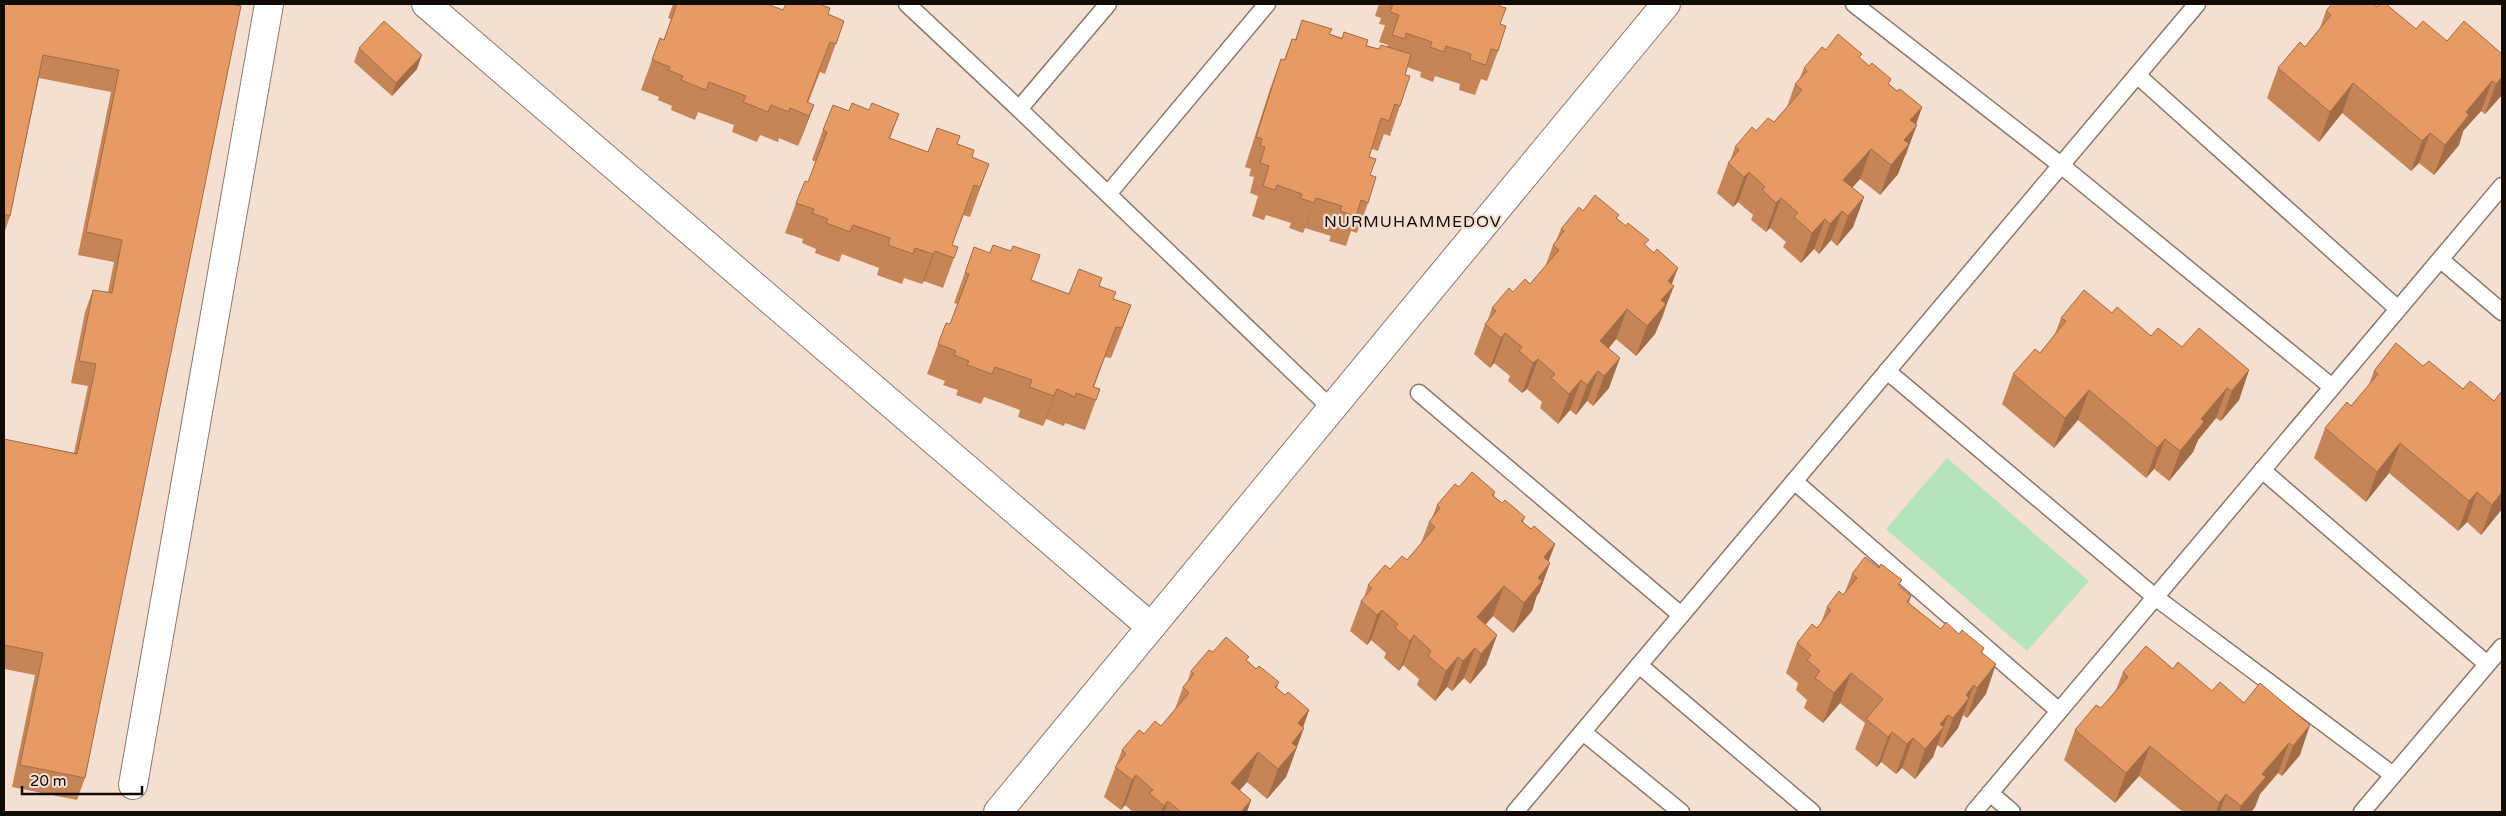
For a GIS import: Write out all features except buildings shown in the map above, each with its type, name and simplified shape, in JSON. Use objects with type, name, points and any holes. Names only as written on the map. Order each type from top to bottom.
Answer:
[{"type":"street","points":[[133,785],[270,4]]},
{"type":"street","points":[[426,4],[1151,627]]},
{"type":"street","points":[[998,812],[1666,4]]},
{"type":"lane","points":[[907,4],[1332,409]]},
{"type":"lane","points":[[1019,109],[1108,4]]},
{"type":"lane","points":[[1108,194],[1268,4]]},
{"type":"lane","points":[[1854,4],[2062,166],[2332,387]]},
{"type":"lane","points":[[1515,812],[2197,4]]},
{"type":"lane","points":[[2137,75],[2398,309]]},
{"type":"lane","points":[[1974,812],[2502,186]]},
{"type":"lane","points":[[2440,260],[2502,312]]},
{"type":"lane","points":[[1888,371],[2155,597],[2393,775]]},
{"type":"lane","points":[[1419,393],[1681,615]]},
{"type":"lane","points":[[2262,470],[2487,664]]},
{"type":"lane","points":[[1794,481],[2059,711]]},
{"type":"lane","points":[[2362,812],[2502,647]]},
{"type":"lane","points":[[1639,665],[1812,812]]},
{"type":"lane","points":[[1583,732],[1681,812]]},
{"type":"lane","points":[[1990,793],[2012,812]]},
{"type":"green space","points":[[1947,458],[2089,581],[2027,651],[1886,529]]},
{"type":"district","name":"NURMUHAMMEDOV","points":[[1413,222]]}]
